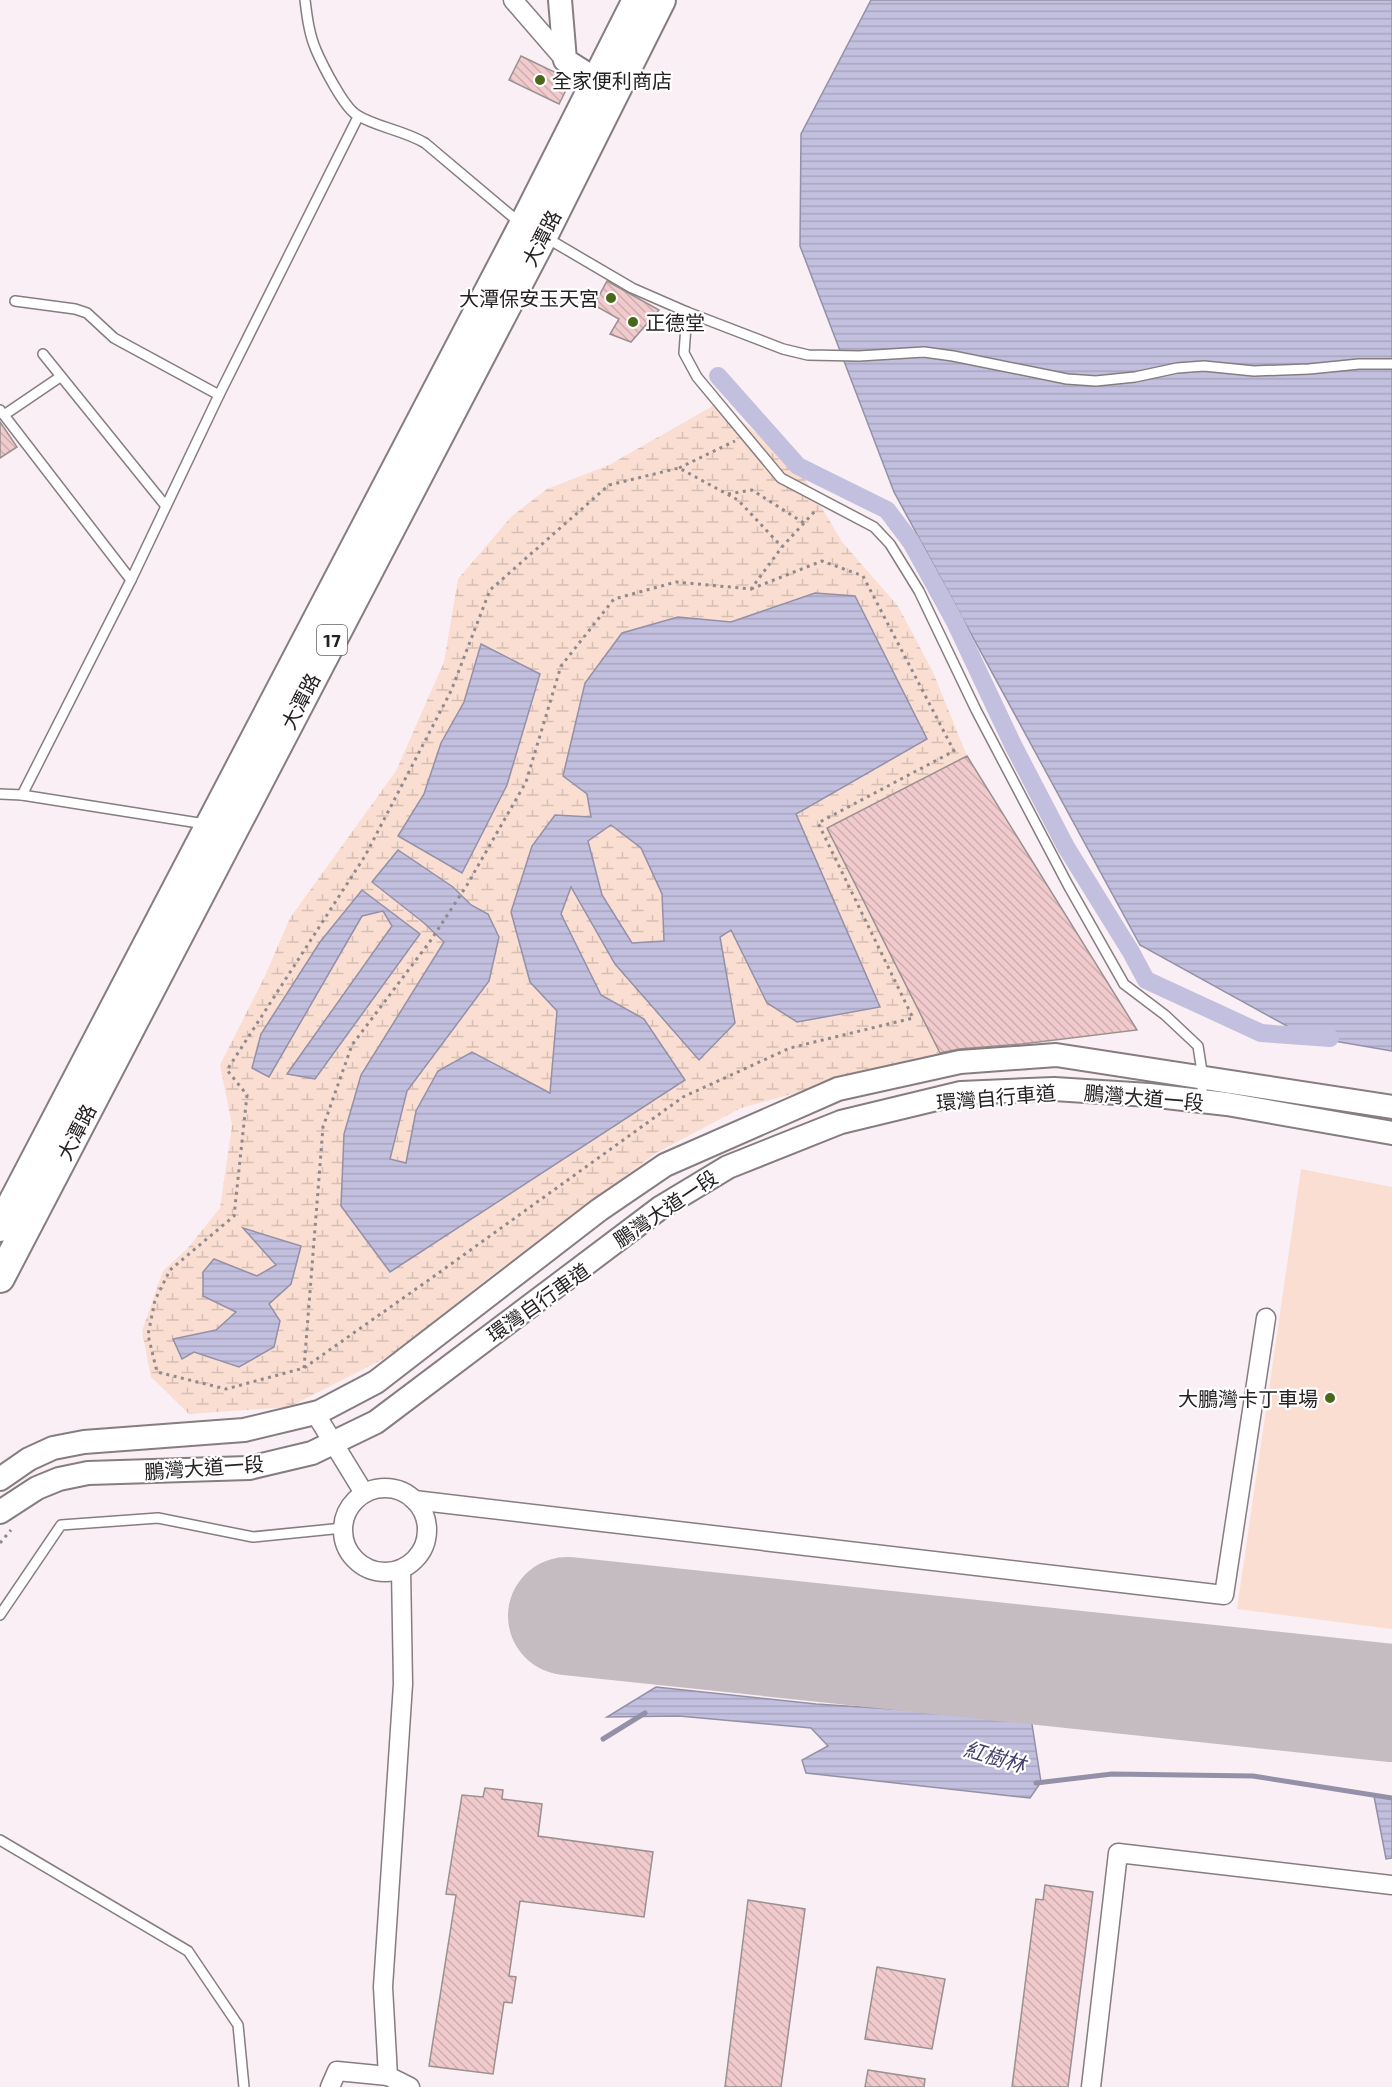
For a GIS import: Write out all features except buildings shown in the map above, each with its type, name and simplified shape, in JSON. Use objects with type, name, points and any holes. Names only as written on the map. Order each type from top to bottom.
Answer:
[{"type":"main road","name":"大潭路","points":[[607,86],[637,0]]},
{"type":"main road","name":"大潭路","points":[[0,1278],[607,86],[661,0]]},
{"type":"main road","name":"大潭路","points":[[0,1227],[209,824],[533,231]]},
{"type":"street","points":[[513,0],[565,60],[607,86]]},
{"type":"street","points":[[560,0],[565,60]]},
{"type":"street","name":"鵬灣大道一段","points":[[0,1479],[29,1459],[53,1448],[84,1442],[244,1430],[315,1413],[376,1382],[599,1210],[665,1165],[837,1089],[960,1062],[1056,1055],[1392,1107]]},
{"type":"street","name":"鵬灣大道一段","points":[[8,1517],[37,1488],[88,1473],[249,1468],[312,1453],[376,1422],[660,1208],[728,1167],[841,1122],[961,1093],[1054,1089],[1149,1095],[1227,1104],[1392,1133]]},
{"type":"street","points":[[414,1500],[1224,1595],[1266,1318]]},
{"type":"street","points":[[315,1413],[364,1493]]},
{"type":"street","points":[[390,1488],[403,1492],[414,1500],[424,1518],[426,1538],[421,1551],[412,1562],[401,1569],[387,1572],[373,1571],[361,1565],[351,1555],[344,1542],[343,1528],[346,1514],[353,1502],[364,1493],[390,1488]]},
{"type":"street","points":[[388,2076],[383,1988],[404,1684],[401,1569]]},
{"type":"street","points":[[1091,2087],[1118,1853],[1392,1885]]},
{"type":"street","points":[[330,2087],[337,2071],[388,2076],[410,2087]]},
{"type":"lane","points":[[305,0],[315,49],[348,109],[358,117],[411,135],[425,143],[533,231],[632,288],[783,349],[808,355],[860,356],[924,352],[1077,380],[1096,381],[1204,366],[1254,371],[1392,364]]},
{"type":"lane","points":[[22,795],[131,580],[165,505],[358,117]]},
{"type":"lane","points":[[15,301],[75,309],[87,313],[114,338],[219,395]]},
{"type":"lane","points":[[687,312],[684,353],[697,377],[781,478],[874,528],[890,544],[919,591],[976,710],[1062,874],[1124,984],[1165,1015],[1198,1046],[1203,1078],[1201,1101]]},
{"type":"lane","points":[[43,354],[165,505]]},
{"type":"lane","points":[[60,377],[2,412],[131,580]]},
{"type":"lane","points":[[0,794],[22,795],[209,824]]},
{"type":"lane","points":[[0,1615],[61,1525],[158,1518],[253,1537],[343,1528]]},
{"type":"lane","points":[[0,1840],[189,1951],[238,2025],[244,2087]]},
{"type":"path","points":[[304,1368],[323,1127],[352,1045],[430,940],[467,885],[526,782],[561,666],[614,599],[676,582],[752,589],[822,561],[863,576],[954,752],[818,823],[913,1018],[790,1048],[683,1097],[304,1368],[226,1389],[157,1372],[148,1335],[155,1300],[170,1270],[234,1216],[247,1095],[227,1070],[365,856],[452,691],[490,590],[609,485],[677,469],[746,435]]},
{"type":"path","points":[[677,469],[738,500],[782,547]]},
{"type":"path","points":[[727,494],[752,490],[804,524]]},
{"type":"path","points":[[752,589],[782,547],[824,501]]},
{"type":"path","points":[[0,1543],[8,1517]]},
{"type":"green space","points":[[718,403],[796,464],[842,542],[898,606],[933,672],[967,756],[827,828],[941,1054],[741,1108],[656,1153],[491,1276],[393,1354],[289,1407],[189,1414],[151,1377],[142,1331],[163,1271],[187,1249],[220,1208],[232,1125],[220,1065],[264,978],[290,918],[396,771],[444,662],[458,579],[512,516],[547,489],[609,465]]},
{"type":"green space","name":"大鵬灣卡丁車場","points":[[1301,1169],[1392,1187],[1392,1629],[1237,1609]]},
{"type":"water","points":[[871,0],[1392,0],[1392,1051],[1305,1036],[1140,945],[894,492],[800,246],[801,134]]},
{"type":"water","points":[[815,593],[855,596],[927,739],[796,814],[880,1007],[797,1022],[767,1003],[731,930],[720,937],[735,1023],[699,1060],[615,964],[571,887],[561,914],[601,995],[644,1019],[685,1080],[390,1272],[341,1206],[344,1134],[361,1075],[444,942],[372,882],[398,850],[453,887],[471,905],[488,914],[499,937],[489,981],[407,1091],[390,1159],[406,1163],[416,1111],[438,1071],[472,1052],[550,1093],[557,1011],[530,982],[511,912],[532,846],[555,815],[591,817],[587,794],[563,776],[585,683],[622,633],[678,617],[731,622]],"holes":[[[611,825],[641,848],[662,894],[664,941],[632,943],[602,895],[588,841]]]},
{"type":"water","points":[[481,644],[540,674],[507,785],[462,873],[398,836],[424,794],[441,743],[464,702]]},
{"type":"water","points":[[362,890],[420,934],[315,1079],[287,1074],[392,926],[383,911],[362,916],[269,1077],[252,1068],[261,1034],[320,942]]},
{"type":"water","points":[[243,1228],[301,1246],[291,1284],[269,1304],[280,1321],[274,1347],[239,1367],[194,1352],[182,1359],[173,1339],[216,1330],[236,1312],[203,1296],[203,1272],[214,1259],[257,1276],[276,1265]]},
{"type":"water","points":[[656,1687],[816,1704],[1031,1718],[1041,1782],[1030,1798],[806,1773],[802,1760],[828,1746],[811,1728],[679,1716],[607,1717]]},
{"type":"water","points":[[1374,1796],[1392,1798],[1392,1858],[1386,1859]]},
{"type":"waterway","points":[[718,376],[798,466],[887,510],[911,542],[955,622],[1013,745],[1066,847],[1146,980],[1261,1033],[1330,1038]]},
{"type":"waterway","name":"紅樹林","points":[[603,1739],[645,1713]]},
{"type":"waterway","name":"紅樹林","points":[[1036,1783],[1112,1774],[1253,1776],[1392,1798]]},
{"type":"runway","points":[[567,1616],[1392,1703]]},
{"type":"place","name":"全家便利商店","points":[[540,80]]},
{"type":"place","name":"大潭保安玉天宮","points":[[611,298]]},
{"type":"place","name":"正德堂","points":[[633,322]]},
{"type":"place","name":"大鵬灣卡丁車場","points":[[1330,1398]]}]
